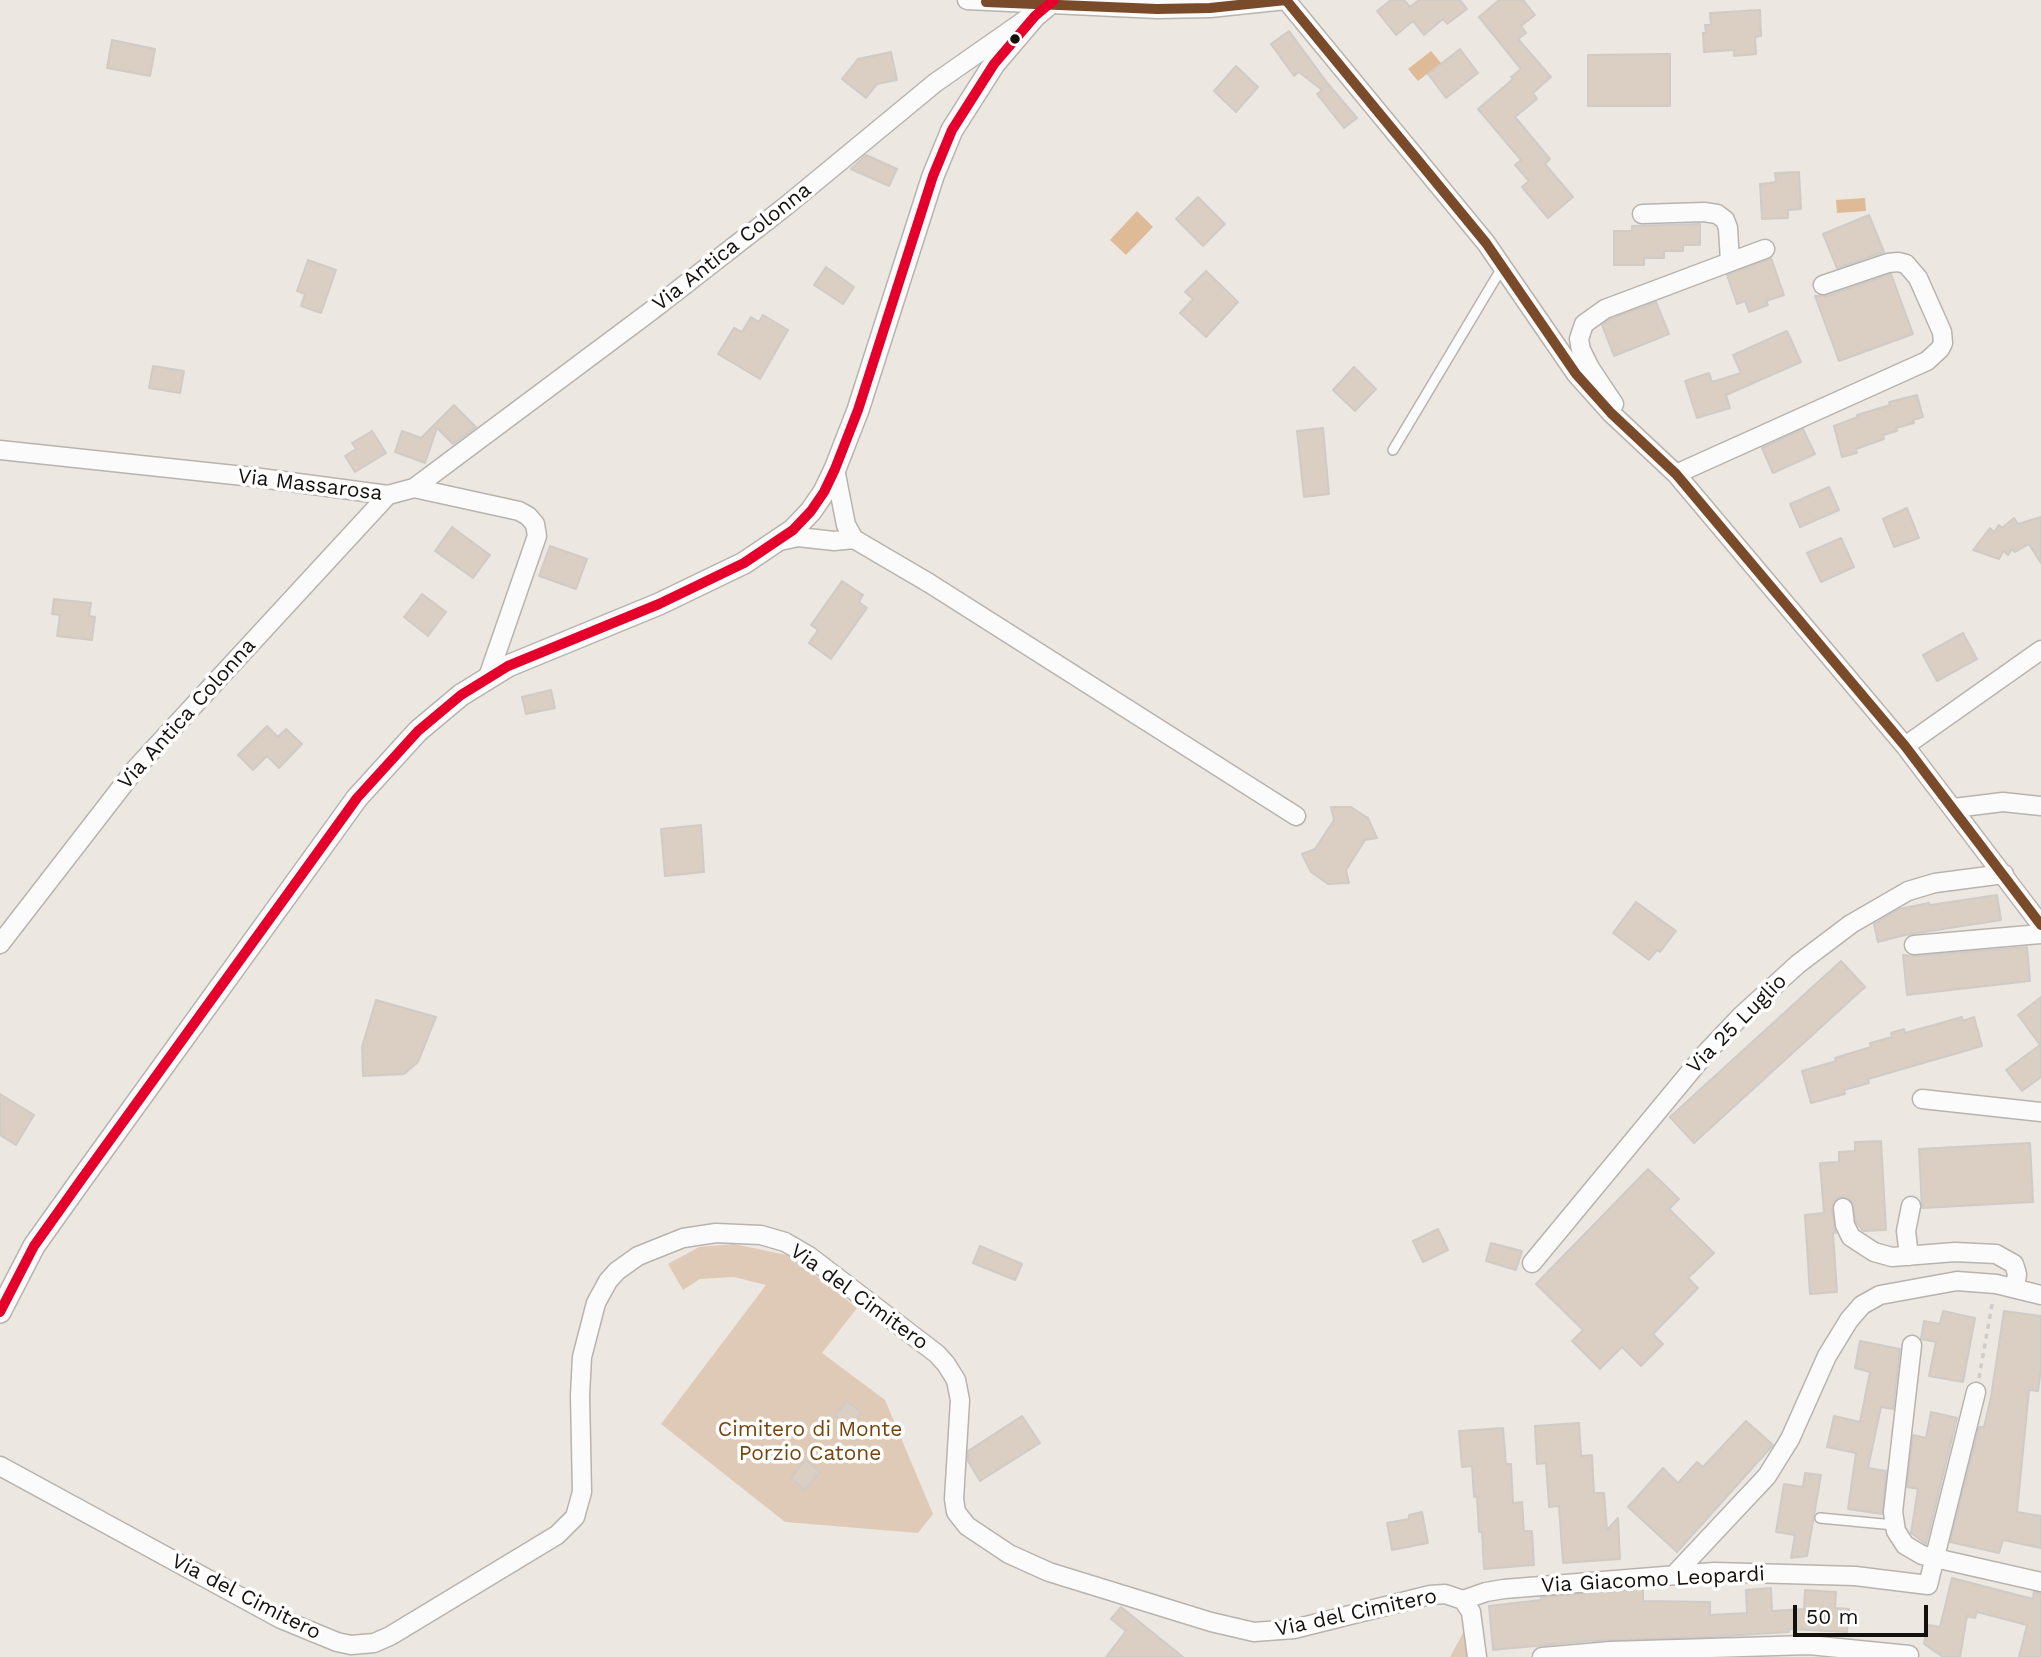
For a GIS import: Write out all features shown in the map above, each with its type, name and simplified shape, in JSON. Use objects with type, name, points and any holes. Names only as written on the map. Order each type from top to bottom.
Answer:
[{"type":"street","points":[[967,0],[1194,9],[1288,0],[1503,266],[1568,365],[1593,394],[1676,474],[1905,746],[2041,925]]},
{"type":"street","points":[[0,1312],[15,1279],[46,1227],[357,798],[418,731],[461,695],[488,677],[696,587],[744,563],[793,530],[811,511],[835,469],[868,381],[944,147],[967,104],[989,71],[1017,36],[1051,2]]},
{"type":"street","name":"Via Antica Colonna","points":[[414,488],[650,312],[786,206],[934,83],[1051,2]]},
{"type":"street","points":[[1642,214],[1717,214],[1727,223],[1730,262]]},
{"type":"street","points":[[1633,434],[1585,360],[1579,345],[1581,329],[1587,320],[1605,309],[1765,249]]},
{"type":"street","points":[[1676,474],[1927,361],[1940,349],[1942,332],[1918,278],[1906,264],[1888,263],[1823,285]]},
{"type":"street","name":"Via Massarosa","points":[[0,450],[388,495],[414,488],[519,511],[535,524],[537,536],[488,677]]},
{"type":"street","points":[[835,469],[846,524],[854,539],[929,583],[1296,816]]},
{"type":"street","name":"Via Antica Colonna","points":[[0,944],[137,767],[388,495]]},
{"type":"street","points":[[774,544],[798,537],[834,541],[854,539]]},
{"type":"street","points":[[1905,746],[2041,650]]},
{"type":"street","points":[[1954,808],[2003,802],[2041,806]]},
{"type":"street","name":"Via 25 Luglio","points":[[1532,1263],[1615,1165],[1661,1104],[1713,1045],[1803,959],[1851,924],[1908,891],[1935,883],[2004,874]]},
{"type":"street","points":[[1914,945],[2041,934]]},
{"type":"street","points":[[1922,1099],[2041,1112]]},
{"type":"street","points":[[1909,1256],[1906,1231],[1911,1206]]},
{"type":"street","points":[[1843,1208],[1847,1230],[1858,1242],[1883,1255],[1909,1256],[1955,1251],[2003,1256],[2016,1268],[2015,1288]]},
{"type":"street","name":"Via del Cimitero","points":[[0,1466],[281,1619],[344,1644],[374,1643],[390,1636],[557,1535],[575,1517],[582,1492],[580,1395],[584,1348],[599,1297],[608,1281],[622,1266],[664,1244],[691,1236],[716,1233],[769,1237],[792,1245],[809,1256],[937,1354],[946,1364],[956,1380],[960,1400],[954,1499],[956,1512],[967,1526],[1001,1549],[1038,1568],[1211,1622],[1254,1632],[1294,1629],[1439,1593],[1463,1600]]},
{"type":"street","points":[[1675,1574],[1773,1468],[1790,1439],[1827,1356],[1849,1320],[1862,1305],[1880,1295],[1942,1283],[1968,1281],[1996,1283],[2041,1295]]},
{"type":"street","points":[[1912,1345],[1893,1512],[1894,1525],[1902,1541],[1909,1549],[1936,1558],[2041,1582]]},
{"type":"street","points":[[1936,1558],[1976,1392]]},
{"type":"street","name":"Via Giacomo Leopardi","points":[[1463,1600],[1504,1589],[1675,1574],[1735,1572],[1823,1574],[1928,1585],[1936,1558]]},
{"type":"street","points":[[1463,1600],[1473,1619],[1477,1657]]},
{"type":"street","points":[[1542,1657],[1611,1651],[1809,1645],[1909,1654]]},
{"type":"lane","points":[[1393,450],[1503,266]]},
{"type":"lane","points":[[1820,1518],[1894,1525]]},
{"type":"path","points":[[1976,1392],[1996,1283]]},
{"type":"green space","name":"Cimitero di Monte Porzio Catone","points":[[734,1244],[791,1256],[857,1308],[822,1353],[885,1400],[933,1514],[918,1533],[785,1522],[661,1424],[766,1285],[734,1277],[700,1279],[683,1290],[668,1264],[699,1247]]},
{"type":"green space","points":[[1464,1631],[1468,1657],[1450,1657]]},
{"type":"shaded area","points":[[1431,51],[1441,63],[1418,81],[1408,69]]},
{"type":"shaded area","points":[[1865,198],[1866,211],[1837,213],[1836,200]]},
{"type":"shaded area","points":[[1137,211],[1153,227],[1126,255],[1110,240]]},
{"type":"building","points":[[1391,0],[1404,0],[1410,7],[1419,0],[1460,0],[1467,9],[1447,24],[1443,19],[1424,35],[1413,21],[1396,35],[1377,11]]},
{"type":"building","points":[[1499,0],[1523,0],[1535,15],[1521,26],[1526,33],[1518,39],[1551,77],[1533,93],[1537,99],[1515,117],[1550,159],[1545,164],[1573,197],[1548,218],[1522,187],[1529,181],[1515,165],[1521,160],[1478,109],[1521,69],[1479,17]]},
{"type":"building","points":[[1760,10],[1761,36],[1755,37],[1756,54],[1734,56],[1734,50],[1704,52],[1703,33],[1706,33],[1705,25],[1711,25],[1710,13]]},
{"type":"building","points":[[1289,31],[1357,118],[1344,128],[1317,94],[1322,90],[1299,72],[1294,76],[1271,44]]},
{"type":"building","points":[[112,40],[155,49],[150,76],[107,68]]},
{"type":"building","points":[[1460,49],[1478,73],[1446,98],[1428,74]]},
{"type":"building","points":[[891,52],[897,80],[877,84],[866,98],[842,79],[858,59]]},
{"type":"building","points":[[1670,54],[1670,106],[1588,106],[1588,55]]},
{"type":"building","points":[[1236,66],[1258,87],[1236,112],[1214,91]]},
{"type":"building","points":[[866,155],[897,169],[889,186],[851,169]]},
{"type":"building","points":[[1799,172],[1801,209],[1788,210],[1788,218],[1762,219],[1760,184],[1776,182],[1775,173]]},
{"type":"building","points":[[1198,197],[1225,224],[1203,246],[1176,219]]},
{"type":"building","points":[[1869,215],[1884,252],[1837,268],[1823,234]]},
{"type":"building","points":[[1700,224],[1700,245],[1683,245],[1683,251],[1664,251],[1664,258],[1644,258],[1644,265],[1614,265],[1614,231],[1632,231],[1632,226]]},
{"type":"building","points":[[1771,258],[1784,295],[1766,301],[1768,305],[1749,312],[1745,301],[1737,304],[1727,275]]},
{"type":"building","points":[[308,260],[336,270],[321,313],[301,306],[305,294],[297,291]]},
{"type":"building","points":[[826,267],[854,287],[843,304],[814,285]]},
{"type":"building","points":[[1206,271],[1238,302],[1206,337],[1180,313],[1193,299],[1185,292]]},
{"type":"building","points":[[1891,274],[1913,334],[1839,361],[1815,296],[1827,296]]},
{"type":"building","points":[[1656,302],[1669,334],[1614,356],[1602,325],[1610,319]]},
{"type":"building","points":[[763,315],[788,330],[760,379],[718,354],[734,328],[742,332],[751,317],[759,322]]},
{"type":"building","points":[[1787,331],[1801,362],[1726,395],[1730,408],[1697,418],[1685,381],[1709,373],[1712,382],[1741,373],[1733,355]]},
{"type":"building","points":[[153,366],[184,371],[180,393],[149,388]]},
{"type":"building","points":[[1354,367],[1376,389],[1355,411],[1333,390]]},
{"type":"building","points":[[1917,395],[1923,417],[1883,435],[1884,439],[1856,449],[1857,453],[1842,457],[1834,426],[1858,417],[1857,415],[1890,405],[1889,402]]},
{"type":"building","points":[[454,405],[476,427],[453,444],[437,428],[425,463],[395,452],[402,431],[421,438]]},
{"type":"building","points":[[1323,428],[1329,494],[1304,497],[1297,431]]},
{"type":"building","points":[[1803,429],[1815,454],[1773,473],[1762,448]]},
{"type":"building","points":[[372,431],[386,453],[355,472],[345,456],[356,449],[352,443]]},
{"type":"building","points":[[1829,487],[1839,510],[1800,527],[1790,504]]},
{"type":"building","points":[[1907,508],[1919,538],[1894,547],[1883,519]]},
{"type":"building","points":[[2041,517],[2041,563],[2029,544],[2015,552],[2012,549],[2008,555],[2003,551],[1999,559],[1973,550],[1990,528],[1994,532],[1999,525],[2002,528],[2014,518],[2018,524]]},
{"type":"building","points":[[452,527],[490,555],[473,578],[435,551]]},
{"type":"building","points":[[1841,538],[1854,567],[1821,582],[1807,553]]},
{"type":"building","points":[[550,546],[587,559],[576,589],[539,576]]},
{"type":"building","points":[[842,581],[863,595],[859,602],[867,608],[831,659],[809,643],[818,630],[811,625]]},
{"type":"building","points":[[422,594],[446,612],[428,636],[404,617]]},
{"type":"building","points":[[54,599],[91,603],[89,616],[95,617],[92,640],[57,636],[60,615],[52,614]]},
{"type":"building","points":[[1963,633],[1977,659],[1937,681],[1923,655]]},
{"type":"building","points":[[551,690],[555,708],[526,714],[522,697]]},
{"type":"building","points":[[267,726],[278,737],[286,729],[302,744],[279,768],[267,756],[253,770],[238,755]]},
{"type":"building","points":[[1331,807],[1351,807],[1368,818],[1377,838],[1365,840],[1346,870],[1349,883],[1328,884],[1311,872],[1302,854],[1315,849],[1334,820]]},
{"type":"building","points":[[701,825],[704,872],[665,876],[661,829]]},
{"type":"building","points":[[1997,895],[2001,920],[1905,935],[1878,942],[1874,924],[1899,909]]},
{"type":"building","points":[[1636,902],[1676,931],[1660,952],[1657,950],[1649,960],[1613,933]]},
{"type":"building","points":[[2027,947],[2030,981],[1907,995],[1903,955]]},
{"type":"building","points":[[1841,961],[1865,987],[1694,1143],[1670,1117]]},
{"type":"building","points":[[2041,997],[2041,1077],[2022,1091],[2006,1070],[2040,1045],[2018,1015]]},
{"type":"building","points":[[376,1000],[436,1017],[418,1062],[404,1074],[363,1076],[362,1047]]},
{"type":"building","points":[[1962,1017],[1963,1021],[1974,1017],[1982,1046],[1868,1079],[1869,1083],[1844,1090],[1845,1094],[1811,1103],[1802,1071],[1871,1047],[1870,1043],[1892,1037],[1891,1033],[1904,1029],[1905,1033]]},
{"type":"building","points":[[0,1094],[34,1115],[16,1145],[0,1135]]},
{"type":"building","points":[[1881,1141],[1886,1230],[1863,1231],[1856,1222],[1852,1201],[1842,1197],[1836,1199],[1832,1209],[1836,1233],[1833,1233],[1837,1292],[1810,1294],[1805,1215],[1824,1213],[1820,1163],[1839,1162],[1839,1152],[1855,1151],[1855,1142]]},
{"type":"building","points":[[2030,1143],[2033,1202],[1922,1208],[1919,1149]]},
{"type":"building","points":[[1648,1169],[1679,1199],[1669,1209],[1714,1253],[1688,1278],[1698,1288],[1653,1334],[1663,1344],[1641,1366],[1622,1347],[1600,1369],[1572,1341],[1583,1330],[1536,1284]]},
{"type":"building","points":[[1438,1229],[1448,1250],[1423,1262],[1413,1241]]},
{"type":"building","points":[[1491,1243],[1522,1251],[1516,1270],[1486,1261]]},
{"type":"building","points":[[980,1246],[1022,1264],[1015,1280],[973,1263]]},
{"type":"building","points":[[1943,1311],[1975,1318],[1963,1382],[1929,1376],[1936,1342],[1921,1339],[1924,1321],[1940,1324]]},
{"type":"building","points":[[2004,1311],[2041,1316],[2041,1369],[2038,1391],[2029,1390],[2017,1512],[2041,1516],[2041,1548],[2003,1540],[1999,1553],[1950,1542],[1979,1427],[1984,1427]]},
{"type":"building","points":[[1860,1341],[1900,1349],[1893,1409],[1881,1407],[1868,1468],[1886,1471],[1882,1514],[1848,1509],[1856,1453],[1827,1447],[1834,1416],[1860,1422],[1870,1372],[1855,1368]]},
{"type":"building","points":[[847,1401],[861,1412],[849,1426],[835,1415]]},
{"type":"building","points":[[1931,1412],[1957,1418],[1926,1544],[1911,1533],[1918,1489],[1907,1487],[1913,1435],[1926,1438]]},
{"type":"building","points":[[1022,1416],[1040,1443],[980,1481],[968,1461],[968,1451]]},
{"type":"building","points":[[1746,1421],[1773,1445],[1677,1552],[1628,1507],[1663,1468],[1678,1483],[1697,1462],[1703,1467]]},
{"type":"building","points":[[1579,1423],[1581,1456],[1592,1455],[1594,1493],[1604,1493],[1607,1530],[1618,1518],[1620,1559],[1563,1563],[1559,1506],[1549,1507],[1546,1463],[1537,1464],[1535,1426]]},
{"type":"building","points":[[1503,1428],[1506,1464],[1511,1464],[1513,1503],[1522,1502],[1524,1531],[1532,1531],[1534,1565],[1484,1569],[1482,1532],[1479,1532],[1472,1466],[1462,1467],[1459,1431]]},
{"type":"building","points":[[805,1460],[820,1472],[805,1490],[791,1478]]},
{"type":"building","points":[[1805,1473],[1821,1475],[1807,1556],[1791,1558],[1795,1535],[1776,1532],[1784,1484],[1803,1487]]},
{"type":"building","points":[[1422,1512],[1428,1543],[1392,1550],[1387,1523],[1409,1519],[1409,1515]]},
{"type":"building","points":[[1952,1578],[2033,1599],[2034,1592],[2041,1593],[2041,1657],[2019,1657],[2027,1625],[1977,1612],[1975,1618],[1967,1616],[1960,1657],[1943,1657],[1924,1644],[1928,1625],[1940,1627]]},
{"type":"building","points":[[1771,1588],[1772,1611],[1804,1609],[1805,1590],[1836,1592],[1835,1608],[1849,1609],[1847,1632],[1789,1629],[1789,1632],[1588,1641],[1493,1650],[1489,1606],[1541,1600],[1541,1597],[1643,1589],[1643,1601],[1710,1602],[1710,1615],[1747,1613],[1746,1590]]},
{"type":"building","points":[[1121,1607],[1183,1657],[1106,1657],[1126,1631],[1111,1619]]},
{"type":"transit line","points":[[0,1312],[34,1246],[81,1180],[357,798],[418,731],[461,695],[508,666],[659,604],[744,563],[793,530],[811,511],[835,469],[858,410],[933,176],[952,130],[994,64],[1035,16],[1054,0]]},
{"type":"transit line","points":[[986,2],[1157,9],[1210,8],[1286,0],[1486,243],[1576,374],[1611,413],[1676,474],[1905,746],[2041,925]]}]
